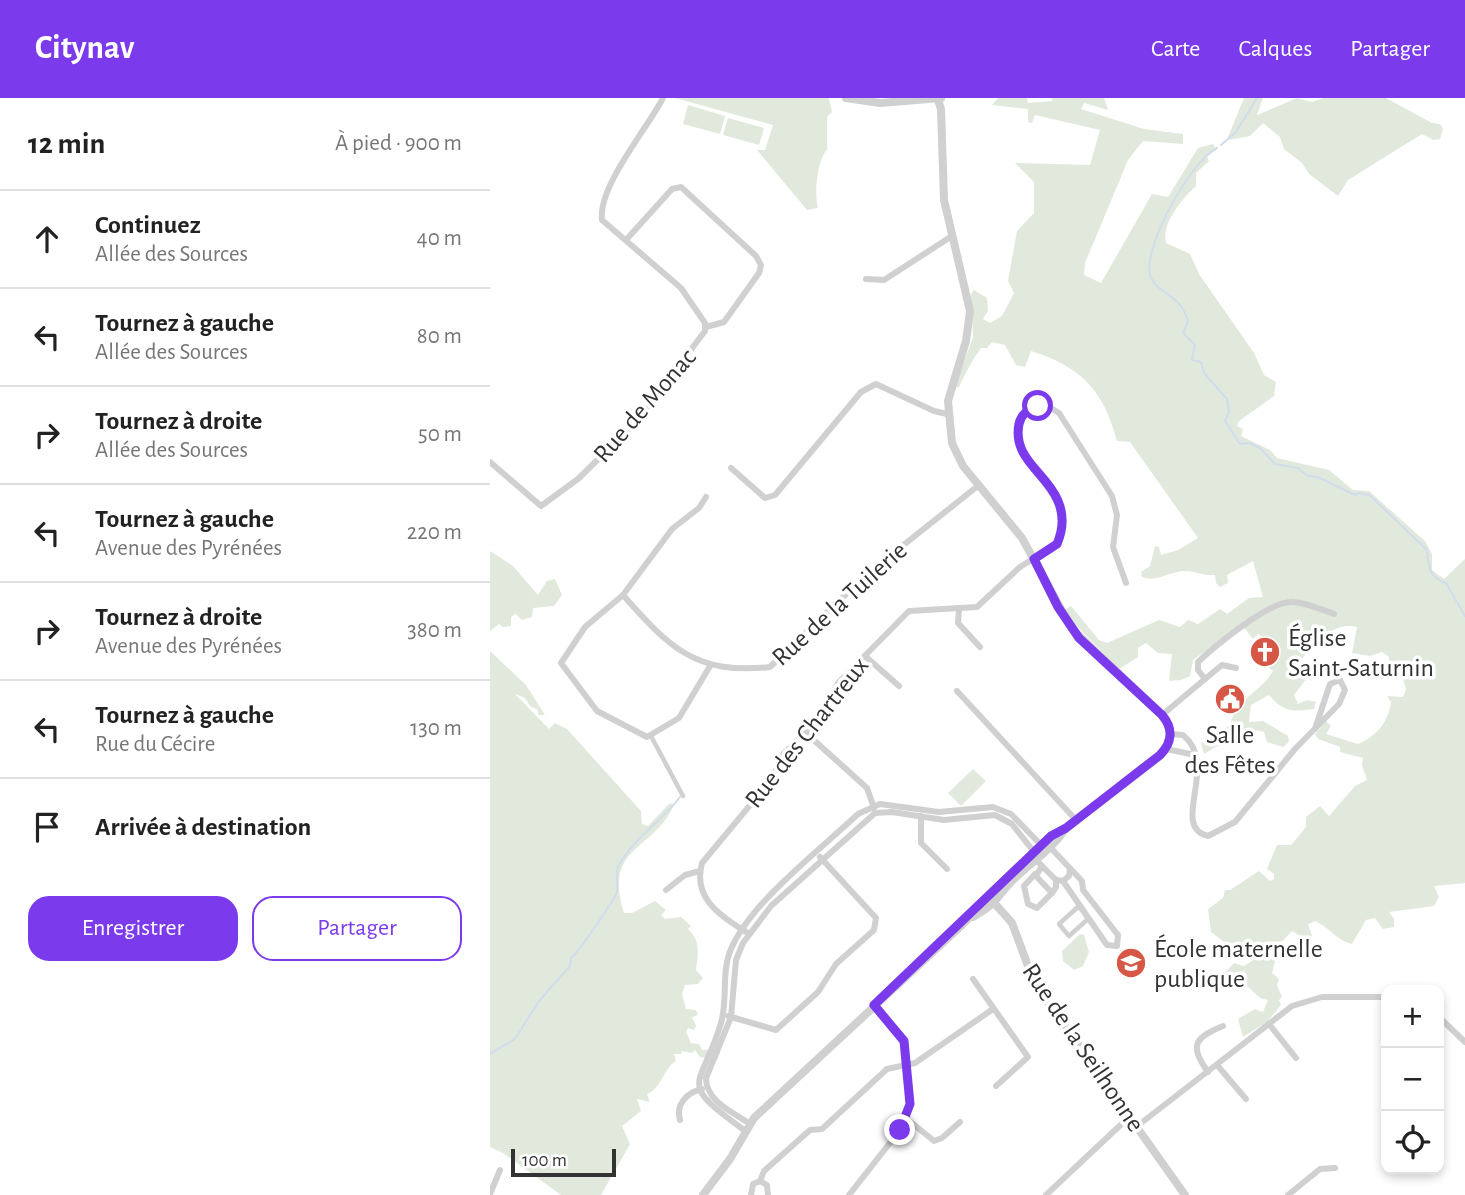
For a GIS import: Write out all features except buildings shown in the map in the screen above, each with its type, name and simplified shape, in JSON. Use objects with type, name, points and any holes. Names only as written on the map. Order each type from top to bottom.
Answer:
[{"type":"street","name":"Rue de Monac","points":[[490,462],[541,506],[578,480],[638,420],[702,336],[706,327],[681,288],[602,220],[603,208],[616,176],[663,98]]},
{"type":"street","points":[[703,1195],[734,1152],[747,1126],[874,1005],[1042,854],[1066,828],[1166,749],[1171,734],[1162,715],[1079,638],[1058,607],[1034,559],[1014,527],[956,455],[947,414],[950,390],[970,321],[967,290],[952,236],[943,188],[940,99],[880,103],[846,98]]},
{"type":"street","points":[[626,240],[672,190],[681,187],[756,256],[761,265],[759,273],[724,322],[706,327]]},
{"type":"street","points":[[866,279],[884,279],[952,236]]},
{"type":"street","points":[[731,468],[765,498],[775,495],[861,392],[876,384],[934,411],[947,414]]},
{"type":"street","name":"Rue des Chartreux","points":[[700,871],[709,851],[775,774],[784,753],[806,733],[825,708],[838,683],[909,611],[920,608],[959,610],[977,607],[1010,576],[1057,544],[1062,525],[1057,497],[1025,459],[1019,443],[1019,426],[1023,415],[1033,407],[1044,406],[1055,410],[1063,418],[1112,496],[1117,515],[1113,547],[1126,583]]},
{"type":"street","name":"Rue de la Tuilerie","points":[[623,595],[663,639],[710,666],[773,666],[867,574],[979,485]]},
{"type":"street","points":[[683,796],[651,736],[597,711],[561,663],[585,627],[623,595],[672,529],[699,508],[706,497]]},
{"type":"street","points":[[1205,679],[1198,670],[1198,662],[1240,628],[1281,604],[1295,602],[1334,614]]},
{"type":"street","points":[[959,610],[958,623],[980,647]]},
{"type":"street","points":[[865,656],[899,686]]},
{"type":"street","points":[[1162,715],[1222,665],[1236,668]]},
{"type":"street","points":[[651,736],[679,718],[710,666]]},
{"type":"street","points":[[1171,734],[1186,738],[1195,755],[1198,791],[1191,820],[1198,833],[1211,836],[1235,822],[1341,701],[1345,690],[1343,682],[1337,680],[1330,684],[1315,729]]},
{"type":"street","points":[[957,691],[1076,820]]},
{"type":"street","points":[[806,733],[863,784],[874,809]]},
{"type":"street","points":[[1166,749],[1195,755]]},
{"type":"street","points":[[747,1126],[708,1104],[699,1073],[727,1016],[727,960],[761,905],[819,856],[858,814],[894,804],[921,814],[999,808],[1042,854],[1107,945],[1116,946],[1118,936],[1083,890],[1082,881],[1070,869],[1042,854]]},
{"type":"street","points":[[921,814],[921,844],[947,869]]},
{"type":"street","points":[[1042,854],[1035,873],[1024,886],[1028,904],[1037,908],[1057,884],[1069,876],[1070,869]]},
{"type":"street","points":[[727,1016],[770,1030],[779,1028],[818,992],[836,964],[877,926],[873,915],[819,856]]},
{"type":"street","points":[[666,890],[685,875],[700,871],[700,888],[706,901],[745,932]]},
{"type":"street","points":[[1035,873],[1052,893]]},
{"type":"street","name":"Rue de la Seilhonne","points":[[992,900],[1012,923],[1034,982],[1185,1195]]},
{"type":"street","points":[[1079,906],[1088,919],[1069,936],[1059,924],[1079,906]]},
{"type":"street","points":[[973,979],[1028,1057],[996,1086]]},
{"type":"street","points":[[1136,1127],[1292,1006],[1313,998],[1381,997]]},
{"type":"street","points":[[849,1195],[907,1119],[910,1097],[901,1036],[874,1005]]},
{"type":"street","points":[[751,1195],[751,1187],[760,1181],[764,1171],[812,1129],[822,1129],[887,1069],[915,1063],[993,1009]]},
{"type":"street","points":[[1444,1022],[1465,1042]]},
{"type":"street","points":[[1269,1024],[1296,1058]]},
{"type":"street","points":[[1208,1072],[1195,1053],[1196,1048],[1202,1038],[1223,1026]]},
{"type":"street","points":[[1217,1065],[1246,1099]]},
{"type":"street","points":[[680,1120],[679,1108],[691,1093],[703,1088]]},
{"type":"street","points":[[1045,1195],[1129,1117]]},
{"type":"street","points":[[907,1119],[934,1141],[942,1138],[960,1122]]},
{"type":"street","points":[[1288,1195],[1320,1169],[1335,1168]]},
{"type":"street","points":[[490,1194],[500,1170]]},
{"type":"street","points":[[760,1181],[767,1185],[770,1195]]},
{"type":"shaded area","points":[[675,98],[829,98],[832,112],[827,117],[827,150],[817,178],[818,208],[807,210],[757,150],[765,150],[773,125]]},
{"type":"shaded area","points":[[998,98],[1027,98],[1028,103],[1053,101],[1051,98],[1104,98],[1108,110],[1084,103],[1081,109],[1144,129],[1183,134],[1183,144],[1143,141],[1128,160],[1085,263],[1084,275],[1101,283],[1152,194],[1168,197],[1198,148],[1213,144],[1216,150],[1207,156],[1209,161],[1196,173],[1196,186],[1179,204],[1165,235],[1166,243],[1190,254],[1199,274],[1254,353],[1264,375],[1276,382],[1274,396],[1239,421],[1237,426],[1243,429],[1241,436],[1270,450],[1277,458],[1329,470],[1353,490],[1369,491],[1425,541],[1432,554],[1432,570],[1444,579],[1465,559],[1465,883],[1434,886],[1439,897],[1434,906],[1389,912],[1394,919],[1394,927],[1383,929],[1375,918],[1366,920],[1352,944],[1315,921],[1308,924],[1312,936],[1302,937],[1292,931],[1269,955],[1275,961],[1272,973],[1279,979],[1277,985],[1282,997],[1279,1000],[1281,1005],[1267,1022],[1243,1037],[1238,1019],[1255,1009],[1263,1012],[1268,1000],[1260,998],[1244,983],[1247,975],[1244,971],[1240,973],[1242,978],[1236,983],[1228,983],[1223,975],[1234,963],[1244,966],[1255,959],[1254,955],[1240,954],[1211,932],[1208,909],[1223,898],[1225,890],[1230,890],[1259,871],[1270,881],[1274,879],[1274,874],[1267,869],[1277,845],[1291,845],[1306,827],[1306,817],[1320,806],[1329,816],[1355,786],[1367,780],[1362,765],[1363,758],[1340,752],[1340,747],[1318,739],[1315,734],[1326,721],[1331,726],[1326,734],[1358,744],[1376,733],[1384,722],[1391,702],[1387,696],[1403,697],[1406,689],[1403,679],[1388,670],[1389,657],[1382,652],[1370,656],[1352,653],[1357,627],[1339,628],[1316,643],[1297,664],[1309,669],[1312,681],[1307,678],[1294,695],[1298,704],[1307,700],[1316,702],[1314,709],[1284,708],[1269,695],[1251,705],[1249,722],[1263,721],[1288,736],[1289,742],[1283,747],[1267,742],[1264,732],[1256,730],[1253,735],[1242,728],[1236,735],[1204,754],[1201,743],[1220,734],[1229,725],[1243,702],[1273,671],[1263,663],[1267,663],[1276,651],[1274,645],[1258,634],[1253,639],[1242,625],[1193,660],[1190,676],[1169,681],[1172,654],[1158,653],[1146,643],[1138,648],[1138,657],[1119,669],[1070,619],[1064,610],[1071,606],[1099,640],[1107,643],[1159,620],[1180,627],[1188,620],[1198,624],[1220,609],[1227,614],[1249,598],[1263,597],[1253,561],[1227,575],[1228,583],[1220,587],[1216,583],[1215,575],[1187,571],[1153,578],[1142,577],[1141,572],[1150,566],[1155,546],[1159,547],[1161,555],[1178,550],[1198,538],[1130,442],[1117,441],[1105,407],[1088,382],[1064,364],[1031,351],[1025,367],[1016,365],[1005,345],[992,342],[987,348],[981,348],[959,387],[955,387],[973,337],[971,294],[974,290],[987,298],[988,311],[983,319],[990,323],[1002,316],[1014,293],[1008,281],[1017,231],[1034,213],[1034,182],[1015,163],[1090,165],[1100,130],[1035,115],[1032,123],[1028,122],[1028,109],[992,105]]},
{"type":"shaded area","points":[[1244,98],[1263,98],[1257,115],[1297,98],[1312,102],[1323,98],[1386,98],[1432,123],[1440,124],[1443,129],[1440,139],[1434,140],[1422,134],[1348,180],[1338,196],[1309,174],[1302,163],[1284,149],[1280,137],[1263,123],[1250,136],[1230,140],[1228,137]]},
{"type":"shaded area","points":[[688,105],[725,116],[720,134],[683,124]]},
{"type":"shaded area","points":[[728,118],[764,128],[759,145],[723,135]]},
{"type":"shaded area","points":[[490,551],[513,566],[538,595],[547,581],[555,579],[562,595],[554,606],[533,608],[532,617],[522,620],[516,614],[511,617],[511,626],[503,627],[499,624],[490,631]]},
{"type":"shaded area","points":[[490,651],[526,685],[545,715],[538,715],[538,710],[530,706],[525,698],[515,694],[549,729],[555,723],[567,729],[641,811],[642,824],[648,826],[670,803],[674,805],[665,820],[625,861],[620,874],[619,891],[624,913],[632,913],[655,901],[666,910],[661,915],[665,919],[681,917],[691,926],[688,929],[698,948],[696,970],[703,978],[698,984],[685,985],[682,994],[686,1009],[696,1010],[698,1015],[692,1017],[696,1026],[694,1030],[688,1028],[686,1032],[691,1043],[699,1044],[702,1050],[716,1049],[720,1053],[717,1060],[700,1057],[695,1050],[692,1053],[682,1051],[681,1054],[674,1054],[676,1061],[656,1087],[647,1094],[650,1102],[637,1099],[641,1111],[622,1126],[630,1144],[601,1195],[561,1195],[503,1153],[490,1147]]},
{"type":"shaded area","points":[[973,769],[986,781],[961,806],[948,793]]},
{"type":"shaded area","points":[[1080,934],[1084,935],[1089,952],[1083,966],[1074,970],[1063,961],[1062,951]]},
{"type":"waterway","points":[[1221,145],[1236,132],[1257,98]]},
{"type":"waterway","points":[[1217,148],[1195,169],[1171,206],[1161,226],[1150,262],[1152,280],[1178,302],[1185,313],[1188,321],[1183,333],[1195,345],[1192,360],[1201,362],[1204,373],[1227,399],[1229,411],[1225,421],[1240,444],[1250,443],[1261,449],[1275,464],[1298,468],[1306,475],[1320,478],[1355,495],[1369,495],[1427,550],[1433,574],[1446,583],[1465,616]]},
{"type":"waterway","points":[[490,1054],[515,1039],[539,1001],[570,966],[571,958],[615,897],[618,868],[625,856],[680,797]]},
{"type":"place","name":"Église Saint-Saturnin","points":[[1265,652]]},
{"type":"place","name":"Salle des Fêtes","points":[[1230,699]]},
{"type":"place","name":"École maternelle publique","points":[[1131,963]]},
{"type":"route","points":[[900,1130],[907,1119],[910,1104],[904,1041],[874,1005],[962,925],[1051,836],[1066,828],[1160,755],[1170,740],[1170,727],[1162,715],[1072,629],[1034,559],[1057,544],[1062,519],[1057,497],[1025,459],[1019,443],[1020,420],[1028,410],[1038,406]]}]
